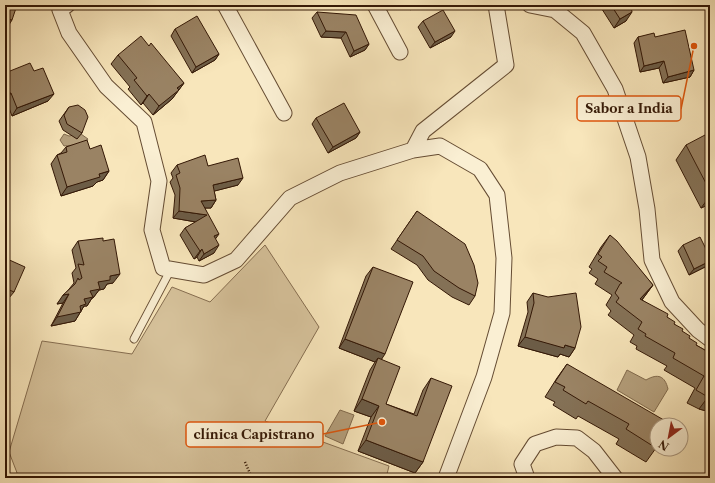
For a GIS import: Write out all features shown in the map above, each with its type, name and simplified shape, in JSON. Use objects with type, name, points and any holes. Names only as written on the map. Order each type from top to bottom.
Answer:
[{"type":"street","points":[[67,5],[60,10],[68,33],[80,52],[106,86],[144,122],[159,181],[152,230],[163,268],[204,275],[236,260],[290,198],[340,173],[413,150],[440,146],[480,168],[497,195],[503,250],[502,313],[484,377],[446,478]]},
{"type":"street","points":[[225,5],[284,113]]},
{"type":"street","points":[[375,5],[400,52]]},
{"type":"street","points":[[530,5],[554,10],[583,33],[615,89],[638,157],[647,209],[652,260],[672,302],[698,330],[710,339]]},
{"type":"street","points":[[413,150],[423,131],[506,65],[500,6]]},
{"type":"street","points":[[526,478],[522,464],[535,444],[556,437],[577,438],[594,451],[615,478]]},
{"type":"lane","points":[[134,339],[171,269]]},
{"type":"path","points":[[245,462],[252,478]]},
{"type":"shaded area","points":[[64,134],[69,136],[81,134],[88,139],[84,144],[64,146],[60,140]]},
{"type":"shaded area","points":[[265,245],[319,327],[265,421],[389,466],[386,478],[19,478],[9,452],[42,341],[132,354],[172,287],[210,302]]},
{"type":"shaded area","points":[[627,370],[646,380],[657,376],[665,381],[668,389],[654,412],[617,390]]},
{"type":"shaded area","points":[[340,410],[354,415],[343,444],[325,436]]},
{"type":"building","points":[[5,5],[17,5],[12,20],[5,18]]},
{"type":"building","points":[[611,5],[631,5],[632,12],[620,19]]},
{"type":"building","points":[[443,10],[455,31],[435,42],[423,21]]},
{"type":"building","points":[[317,12],[356,15],[369,44],[354,51],[346,32],[326,31]]},
{"type":"building","points":[[197,16],[219,54],[196,67],[175,29]]},
{"type":"building","points":[[685,30],[694,70],[668,77],[664,61],[644,66],[638,37],[654,33],[655,37]]},
{"type":"building","points":[[141,36],[149,46],[151,43],[184,83],[177,88],[179,90],[159,106],[149,94],[147,96],[134,80],[137,78],[118,55]]},
{"type":"building","points":[[30,63],[34,71],[43,68],[54,94],[17,108],[11,93],[5,93],[5,73]]},
{"type":"building","points":[[344,103],[360,132],[333,147],[316,118]]},
{"type":"building","points":[[78,105],[85,110],[88,117],[82,133],[67,124],[64,115],[69,107]]},
{"type":"building","points":[[705,135],[710,145],[710,191],[686,145]]},
{"type":"building","points":[[87,140],[90,149],[101,145],[109,171],[99,174],[100,177],[67,187],[57,155],[67,152],[66,147]]},
{"type":"building","points":[[205,155],[208,166],[238,158],[243,178],[213,185],[216,200],[201,201],[219,234],[214,236],[219,245],[204,254],[202,249],[200,251],[185,228],[207,215],[179,211],[180,188],[176,175],[180,173],[177,165]]},
{"type":"building","points":[[417,211],[465,244],[474,265],[478,283],[475,296],[459,288],[434,271],[423,256],[397,240]]},
{"type":"building","points":[[610,235],[617,241],[653,285],[640,299],[668,314],[667,317],[675,322],[674,324],[683,329],[682,331],[690,336],[689,338],[697,343],[696,345],[710,353],[710,397],[696,390],[704,376],[673,358],[675,353],[645,336],[646,334],[638,329],[642,322],[616,302],[619,298],[615,293],[622,283],[604,272],[607,267],[598,261],[602,257],[598,254]]},
{"type":"building","points":[[700,237],[710,257],[710,261],[694,269],[683,245]]},
{"type":"building","points":[[103,238],[103,241],[114,239],[120,274],[110,276],[110,280],[98,282],[100,289],[90,291],[93,297],[84,299],[86,304],[80,306],[81,312],[57,317],[69,294],[63,295],[75,284],[78,278],[79,280],[82,278],[78,264],[84,265],[78,241]]},
{"type":"building","points":[[5,258],[25,267],[14,292],[5,288]]},
{"type":"building","points":[[373,267],[413,282],[385,354],[345,339]]},
{"type":"building","points":[[533,293],[548,297],[576,293],[581,327],[575,348],[565,345],[564,348],[525,337],[534,303]]},
{"type":"building","points":[[378,358],[400,367],[386,404],[417,416],[431,378],[452,386],[423,462],[366,440],[379,406],[362,399]]},
{"type":"building","points":[[567,364],[659,417],[649,417],[649,444],[626,429],[629,424],[588,401],[586,404],[563,390],[565,387],[555,382]]},
{"type":"place","name":"Sabor a India","points":[[694,46]]},
{"type":"place","name":"clínica Capistrano","points":[[382,422]]}]
